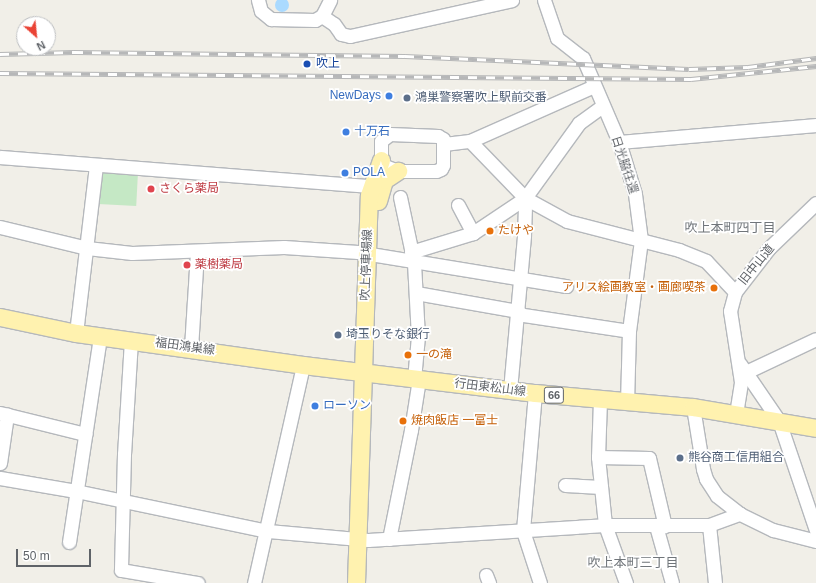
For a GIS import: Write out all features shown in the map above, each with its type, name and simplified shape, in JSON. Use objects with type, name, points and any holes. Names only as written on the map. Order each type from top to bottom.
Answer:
[{"type":"main road","name":"吹上停車場線","points":[[367,373],[372,254],[370,186],[381,160]]},
{"type":"main road","name":"吹上停車場線","points":[[372,254],[380,187],[384,180],[398,171]]},
{"type":"main road","name":"福田鴻巣線","points":[[0,317],[100,337],[191,348],[367,373]]},
{"type":"main road","name":"行田東松山線","points":[[367,373],[600,400],[693,407],[816,428]]},
{"type":"main road","points":[[367,373],[363,539],[367,583]]},
{"type":"main road","points":[[356,583],[363,539]]},
{"type":"street","points":[[258,0],[261,11],[271,19],[315,20],[322,16],[330,0]]},
{"type":"street","points":[[322,16],[334,24],[340,34],[350,36],[512,0]]},
{"type":"street","name":"日光脇往還","points":[[544,0],[557,38],[583,58],[602,106],[619,142],[635,194],[641,240],[629,331],[627,402]]},
{"type":"street","points":[[444,144],[470,141],[594,86]]},
{"type":"street","points":[[413,258],[473,233],[525,198],[579,123],[602,106]]},
{"type":"street","points":[[619,142],[816,125]]},
{"type":"street","points":[[390,134],[438,136],[444,144],[441,169],[436,172],[398,171],[390,169],[381,160],[381,141],[390,134]]},
{"type":"street","points":[[470,141],[525,198],[567,221],[679,250],[706,261],[735,292]]},
{"type":"street","points":[[0,157],[96,166],[370,186]]},
{"type":"street","points":[[76,333],[96,166]]},
{"type":"street","points":[[389,539],[412,430],[418,336],[413,258],[400,197]]},
{"type":"street","points":[[510,390],[520,279],[525,198]]},
{"type":"street","name":"旧中山道","points":[[736,414],[743,368],[730,311],[735,292],[769,248],[816,203]]},
{"type":"street","points":[[458,205],[473,233]]},
{"type":"street","points":[[0,227],[87,248],[132,253],[197,252],[284,247],[413,258],[520,279],[566,286]]},
{"type":"street","points":[[191,348],[197,252]]},
{"type":"street","points":[[416,293],[629,331]]},
{"type":"street","points":[[68,542],[100,337]]},
{"type":"street","points":[[816,339],[743,368],[779,422],[816,530]]},
{"type":"street","points":[[131,340],[121,570],[198,583]]},
{"type":"street","points":[[254,583],[268,531],[303,365]]},
{"type":"street","points":[[535,393],[523,531],[540,583]]},
{"type":"street","points":[[600,400],[598,458],[604,524],[626,583]]},
{"type":"street","points":[[693,407],[706,479],[717,496],[740,514],[773,530],[816,541]]},
{"type":"street","points":[[0,463],[3,414],[85,434]]},
{"type":"street","points":[[598,458],[649,458],[660,526],[672,583]]},
{"type":"street","points":[[0,478],[76,490],[268,531],[363,539],[389,539],[523,531],[604,524],[660,526],[709,525],[740,514]]},
{"type":"street","points":[[565,485],[601,487]]},
{"type":"street","points":[[709,525],[715,583]]},
{"type":"green space","points":[[100,171],[138,173],[136,206],[98,204]]},
{"type":"water","points":[[282,-2],[287,0],[289,5],[287,10],[282,12],[277,10],[275,5],[277,0]]},
{"type":"railway","points":[[0,54],[74,52],[405,56],[689,69],[748,67],[816,58]]},
{"type":"railway","points":[[0,73],[691,79],[816,66]]},
{"type":"place","name":"吹上","points":[[307,64]]},
{"type":"place","name":"NewDays","points":[[389,96]]},
{"type":"place","name":"鴻巣警察署吹上駅前交番","points":[[407,98]]},
{"type":"place","name":"十万石","points":[[346,132]]},
{"type":"place","name":"POLA","points":[[345,173]]},
{"type":"place","name":"さくら薬局","points":[[151,189]]},
{"type":"place","name":"たけや","points":[[490,231]]},
{"type":"place","name":"薬樹薬局","points":[[187,265]]},
{"type":"place","name":"アリス絵画教室・画廊喫茶","points":[[714,288]]},
{"type":"place","name":"埼玉りそな銀行","points":[[338,335]]},
{"type":"place","name":"一の滝","points":[[408,355]]},
{"type":"place","name":"ローソン","points":[[315,406]]},
{"type":"place","name":"焼肉飯店 一富士","points":[[403,421]]},
{"type":"place","name":"熊谷商工信用組合","points":[[680,458]]},
{"type":"district","name":"吹上本町四丁目","points":[[730,228]]},
{"type":"district","name":"吹上本町三丁目","points":[[633,563]]}]
